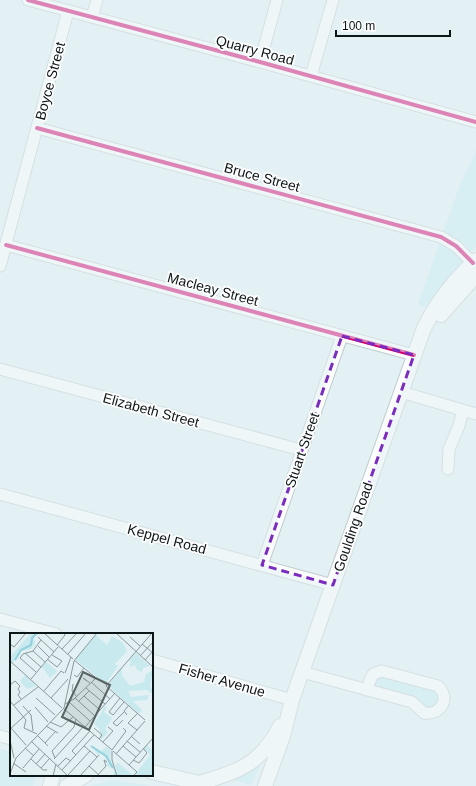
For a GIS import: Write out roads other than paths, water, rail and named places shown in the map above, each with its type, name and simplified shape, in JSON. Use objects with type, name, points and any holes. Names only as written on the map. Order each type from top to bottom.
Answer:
[{"type":"main road","name":"Goulding Road","points":[[199,782],[226,775],[246,766],[265,751],[276,734],[292,700],[424,328],[436,307],[457,279],[475,266]]},
{"type":"main road","name":"Goulding Road","points":[[265,786],[283,736],[292,700]]},
{"type":"main road","points":[[258,786],[276,734]]},
{"type":"main road","points":[[153,772],[215,786]]},
{"type":"main road","points":[[43,786],[46,776]]},
{"type":"main road","points":[[50,786],[53,776]]},
{"type":"main road","points":[[67,786],[84,776]]},
{"type":"street","name":"Quarry Road","points":[[28,0],[475,121]]},
{"type":"street","points":[[92,17],[97,0]]},
{"type":"street","points":[[260,62],[277,0]]},
{"type":"street","points":[[311,76],[333,0]]},
{"type":"street","name":"Boyce Street","points":[[0,266],[68,11]]},
{"type":"street","name":"Bruce Street","points":[[37,128],[441,237],[454,244],[475,266]]},
{"type":"street","name":"Macleay Street","points":[[6,245],[414,355]]},
{"type":"street","name":"Stuart Street","points":[[262,565],[342,336]]},
{"type":"street","name":"Elizabeth Street","points":[[0,369],[302,450]]},
{"type":"street","points":[[401,392],[476,414]]},
{"type":"street","points":[[448,469],[449,449],[459,426],[463,410]]},
{"type":"street","name":"Keppel Road","points":[[0,494],[333,584]]},
{"type":"street","points":[[0,619],[52,633]]},
{"type":"street","name":"Fisher Avenue","points":[[153,660],[292,700]]},
{"type":"street","points":[[302,672],[366,690],[412,702],[424,713],[440,710],[444,703],[443,693],[438,686],[382,671],[373,674],[366,690]]},
{"type":"street","points":[[0,736],[10,739]]}]
